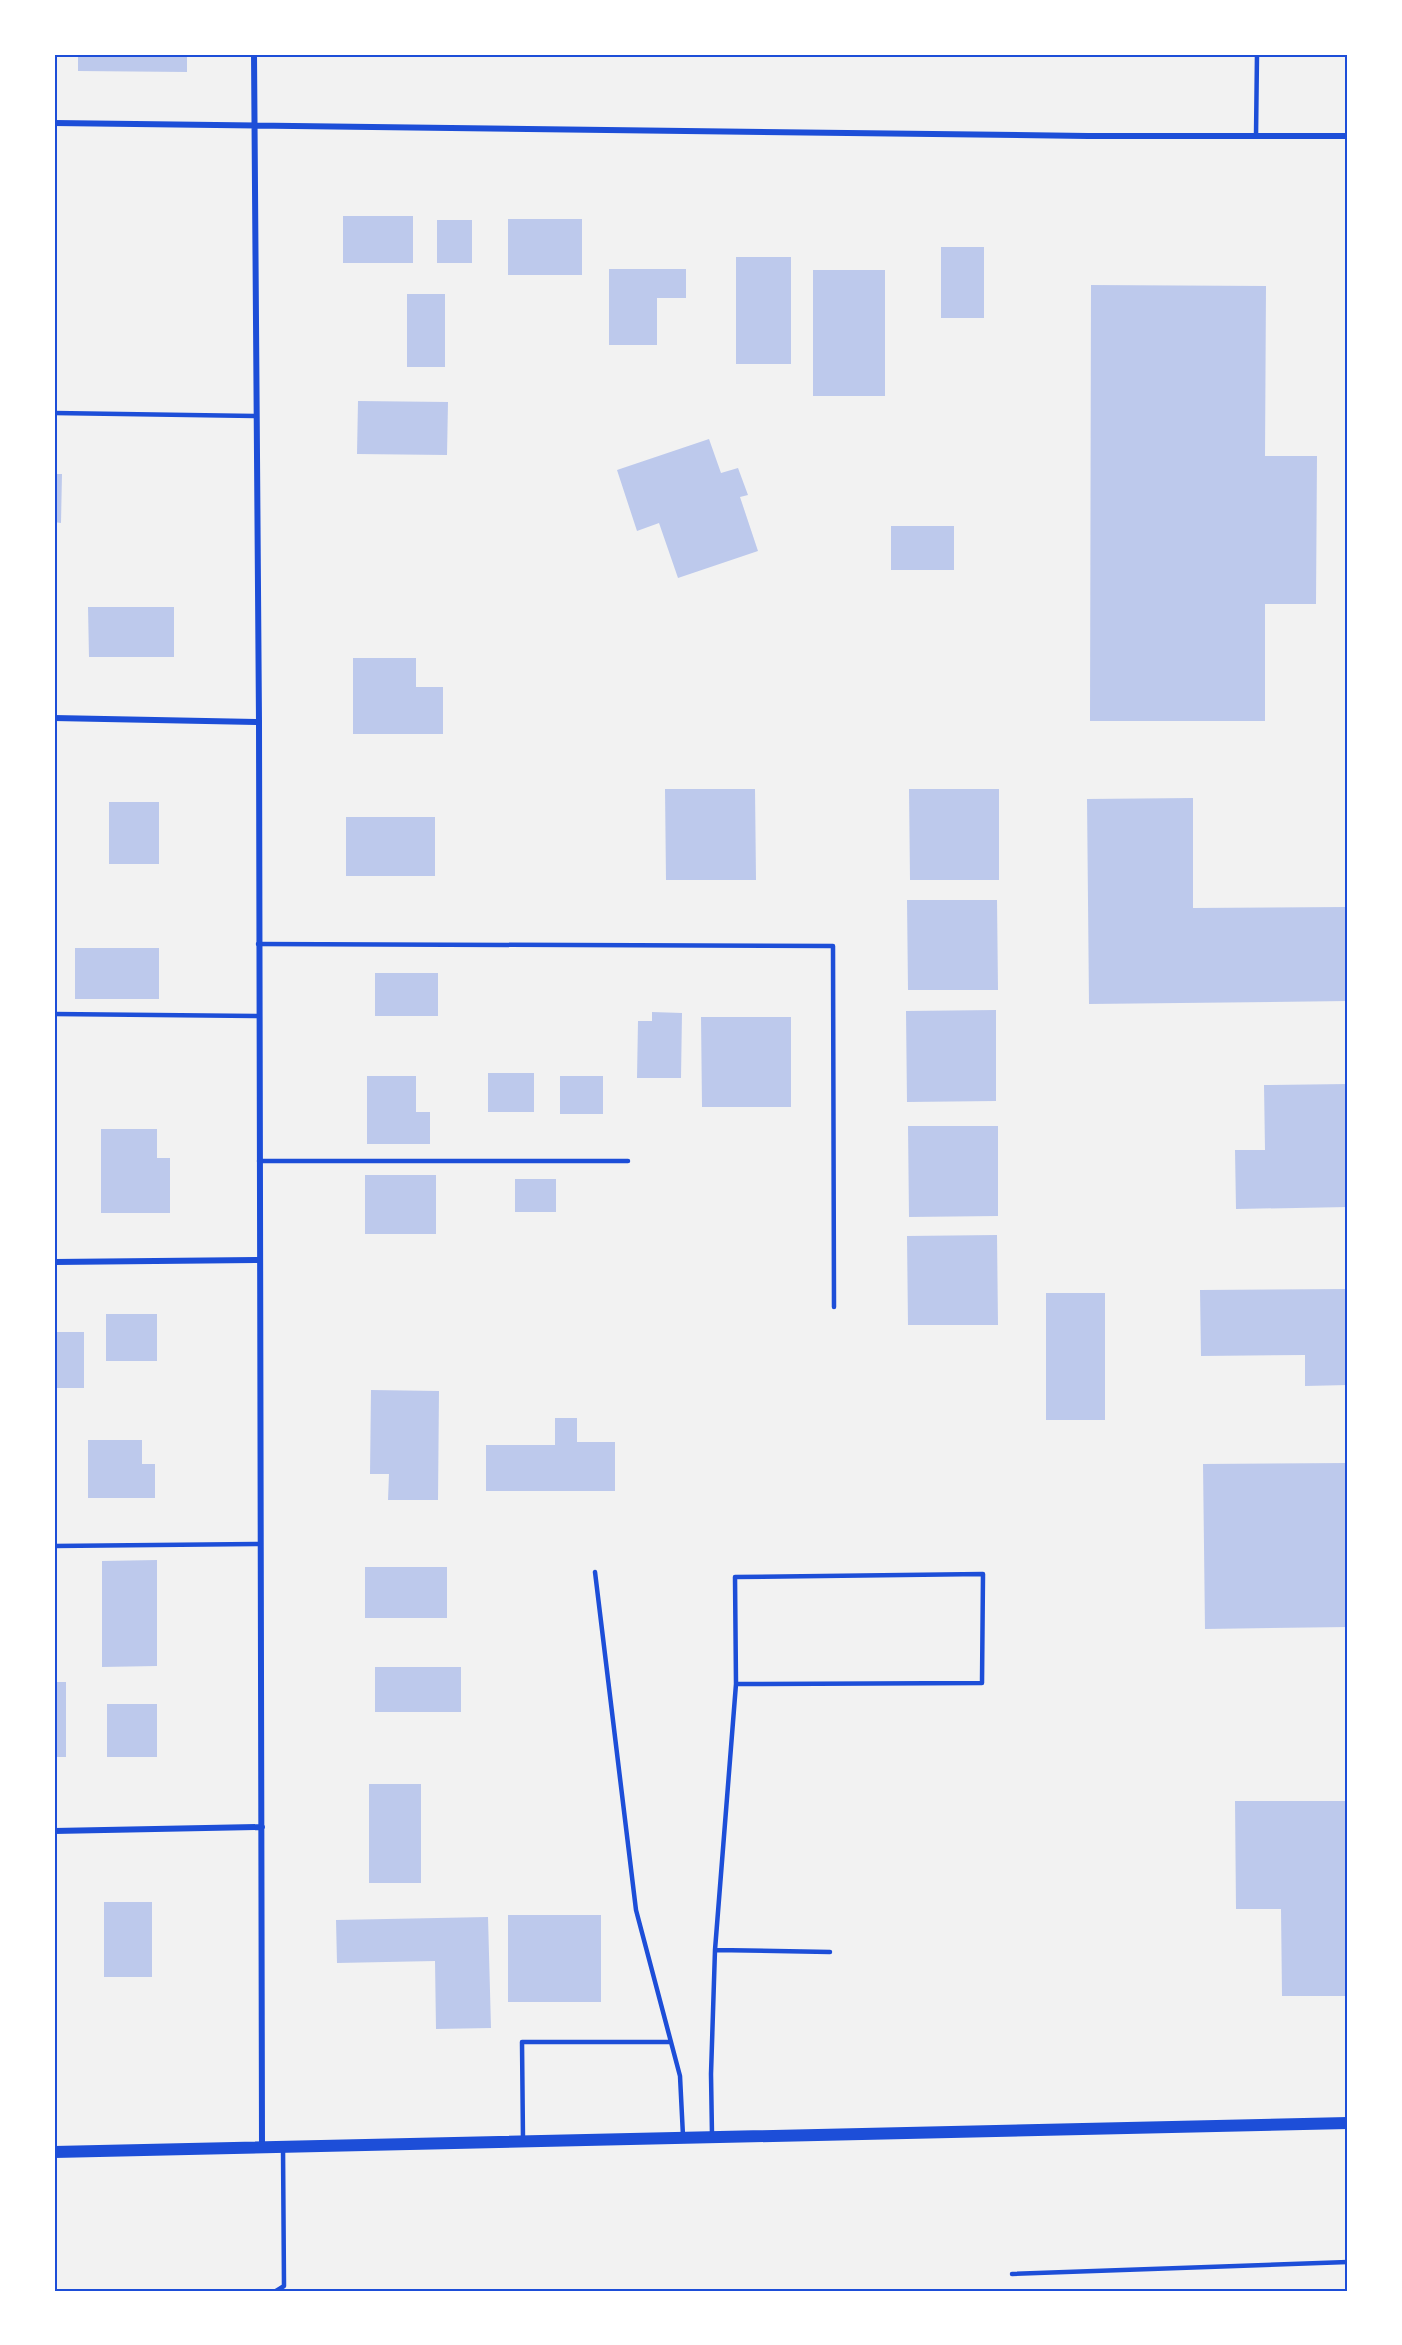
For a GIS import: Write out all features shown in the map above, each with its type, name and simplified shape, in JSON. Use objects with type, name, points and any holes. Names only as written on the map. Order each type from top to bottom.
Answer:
[{"type":"main road","points":[[54,2152],[1348,2123]]},
{"type":"street","points":[[254,54],[259,722],[262,2147]]},
{"type":"street","points":[[54,123],[1088,136],[1348,136]]},
{"type":"street","points":[[54,718],[259,722]]},
{"type":"street","points":[[54,1262],[259,1260]]},
{"type":"street","points":[[54,1831],[262,1827]]},
{"type":"lane","points":[[1256,136],[1257,54]]},
{"type":"lane","points":[[54,413],[255,416]]},
{"type":"lane","points":[[258,944],[833,946],[834,1307]]},
{"type":"lane","points":[[54,1014],[259,1016]]},
{"type":"lane","points":[[259,1161],[628,1161]]},
{"type":"lane","points":[[54,1546],[260,1544]]},
{"type":"lane","points":[[595,1572],[636,1910],[680,2076],[683,2138]]},
{"type":"lane","points":[[712,2138],[711,2074],[715,1950],[736,1684],[735,1577],[983,1574],[982,1683],[736,1684]]},
{"type":"lane","points":[[715,1950],[830,1952]]},
{"type":"lane","points":[[523,2142],[522,2042],[671,2042]]},
{"type":"lane","points":[[276,2291],[284,2286],[283,2147]]},
{"type":"lane","points":[[1012,2274],[1348,2262]]},
{"type":"building","points":[[78,54],[187,54],[187,72],[78,71]]},
{"type":"building","points":[[343,216],[413,216],[413,263],[343,263]]},
{"type":"building","points":[[508,219],[582,219],[582,275],[508,275]]},
{"type":"building","points":[[437,220],[472,220],[472,263],[437,263]]},
{"type":"building","points":[[941,247],[984,247],[984,318],[941,318]]},
{"type":"building","points":[[736,257],[791,257],[791,364],[736,364]]},
{"type":"building","points":[[609,269],[686,269],[686,298],[657,298],[657,345],[609,345]]},
{"type":"building","points":[[813,270],[885,270],[885,396],[813,396]]},
{"type":"building","points":[[1091,285],[1266,286],[1265,456],[1317,456],[1316,604],[1265,604],[1265,721],[1090,721]]},
{"type":"building","points":[[407,294],[445,294],[445,367],[407,367]]},
{"type":"building","points":[[358,401],[448,402],[447,455],[357,454]]},
{"type":"building","points":[[709,439],[721,473],[738,468],[748,495],[740,497],[758,551],[678,578],[659,523],[637,531],[617,470]]},
{"type":"building","points":[[54,474],[62,474],[61,523],[54,522]]},
{"type":"building","points":[[891,526],[954,526],[954,570],[891,570]]},
{"type":"building","points":[[88,607],[174,607],[174,657],[89,657]]},
{"type":"building","points":[[353,658],[416,658],[416,687],[443,687],[443,734],[353,734]]},
{"type":"building","points":[[665,789],[755,789],[756,880],[666,880]]},
{"type":"building","points":[[909,789],[999,789],[999,880],[910,880]]},
{"type":"building","points":[[1193,798],[1193,908],[1348,907],[1348,1001],[1089,1004],[1087,799]]},
{"type":"building","points":[[109,802],[159,802],[159,864],[109,864]]},
{"type":"building","points":[[346,817],[435,817],[435,876],[346,876]]},
{"type":"building","points":[[907,900],[997,900],[998,990],[908,990]]},
{"type":"building","points":[[75,948],[159,948],[159,999],[75,999]]},
{"type":"building","points":[[375,973],[438,973],[438,1016],[375,1016]]},
{"type":"building","points":[[996,1010],[996,1101],[907,1102],[906,1011]]},
{"type":"building","points":[[652,1012],[682,1013],[681,1078],[637,1078],[638,1021],[652,1021]]},
{"type":"building","points":[[701,1017],[791,1017],[791,1107],[702,1107]]},
{"type":"building","points":[[488,1073],[534,1073],[534,1112],[488,1112]]},
{"type":"building","points":[[367,1076],[416,1076],[416,1112],[430,1112],[430,1144],[367,1144]]},
{"type":"building","points":[[560,1076],[603,1076],[603,1114],[560,1114]]},
{"type":"building","points":[[1348,1084],[1348,1207],[1236,1209],[1235,1150],[1265,1150],[1264,1085]]},
{"type":"building","points":[[908,1126],[998,1126],[998,1216],[909,1217]]},
{"type":"building","points":[[101,1129],[157,1129],[157,1158],[170,1158],[170,1213],[101,1213]]},
{"type":"building","points":[[365,1175],[436,1175],[436,1234],[365,1234]]},
{"type":"building","points":[[515,1179],[556,1179],[556,1212],[515,1212]]},
{"type":"building","points":[[997,1235],[998,1325],[908,1325],[907,1236]]},
{"type":"building","points":[[1348,1289],[1348,1385],[1305,1386],[1305,1355],[1201,1356],[1200,1290]]},
{"type":"building","points":[[1046,1293],[1105,1293],[1105,1420],[1046,1420]]},
{"type":"building","points":[[106,1314],[157,1314],[157,1361],[106,1361]]},
{"type":"building","points":[[54,1332],[84,1332],[84,1388],[54,1388]]},
{"type":"building","points":[[371,1390],[439,1391],[438,1500],[388,1500],[389,1474],[370,1474]]},
{"type":"building","points":[[555,1418],[577,1418],[577,1442],[615,1442],[615,1491],[486,1491],[486,1445],[555,1445]]},
{"type":"building","points":[[88,1440],[142,1440],[142,1464],[155,1464],[155,1498],[88,1498]]},
{"type":"building","points":[[1348,1463],[1348,1627],[1205,1629],[1203,1464]]},
{"type":"building","points":[[157,1560],[157,1666],[102,1667],[102,1561]]},
{"type":"building","points":[[365,1567],[447,1567],[447,1618],[365,1618]]},
{"type":"building","points":[[375,1667],[461,1667],[461,1712],[375,1712]]},
{"type":"building","points":[[54,1682],[66,1682],[66,1757],[54,1757]]},
{"type":"building","points":[[107,1704],[157,1704],[157,1757],[107,1757]]},
{"type":"building","points":[[369,1784],[421,1784],[421,1883],[369,1883]]},
{"type":"building","points":[[1235,1801],[1348,1801],[1348,1996],[1282,1996],[1281,1909],[1236,1909]]},
{"type":"building","points":[[104,1902],[152,1902],[152,1977],[104,1977]]},
{"type":"building","points":[[508,1915],[601,1915],[601,2002],[508,2002]]},
{"type":"building","points":[[488,1917],[491,2028],[436,2029],[435,1961],[337,1963],[336,1920]]}]
